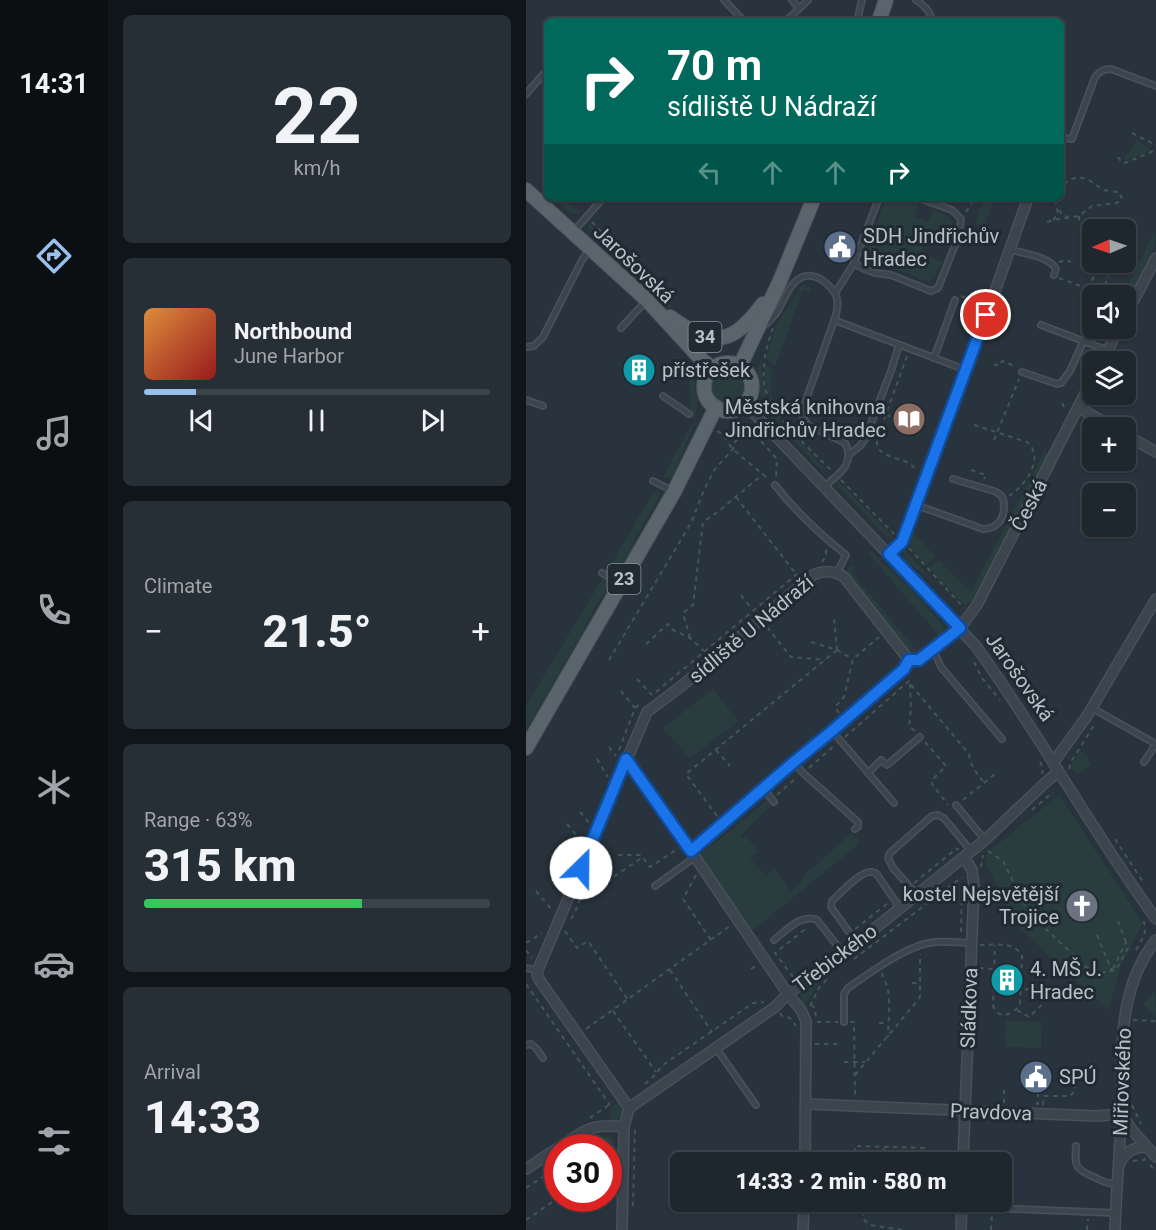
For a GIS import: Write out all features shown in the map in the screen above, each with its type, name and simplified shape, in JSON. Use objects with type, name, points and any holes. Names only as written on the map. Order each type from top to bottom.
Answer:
[{"type":"main road","points":[[880,18],[886,0]]},
{"type":"main road","name":"Jarošovská","points":[[526,190],[647,300],[713,369]]},
{"type":"main road","name":"34","points":[[740,366],[779,283],[813,201]]},
{"type":"main road","name":"34","points":[[647,300],[693,332],[717,338],[730,336],[739,331],[750,320],[758,303],[779,283]]},
{"type":"main road","points":[[725,363],[740,366],[747,372],[751,381],[751,391],[745,404],[731,411],[716,407],[709,401],[704,389],[707,376],[716,366],[725,363]]},
{"type":"main road","name":"23","points":[[526,748],[674,492],[716,407]]},
{"type":"street","points":[[889,554],[902,542],[967,370],[1027,201]]},
{"type":"street","points":[[1136,296],[1156,258]]},
{"type":"street","points":[[1107,350],[1113,339]]},
{"type":"street","name":"Česká","points":[[960,628],[977,606],[1082,399]]},
{"type":"street","name":"Jarošovská","points":[[745,404],[975,645],[1004,684],[1058,772],[1156,919]]},
{"type":"street","points":[[1078,407],[1095,417]]},
{"type":"street","points":[[1136,441],[1156,452]]},
{"type":"street","name":"sídliště U Nádraží","points":[[537,972],[647,712],[684,684],[813,575],[828,571],[837,573],[850,585],[909,660]]},
{"type":"street","points":[[1053,763],[1092,708],[1156,599]]},
{"type":"street","points":[[693,854],[763,788],[904,669],[909,660],[919,660],[960,628]]},
{"type":"street","points":[[626,759],[801,1010],[806,1021],[805,1152]]},
{"type":"street","name":"Třebického","points":[[629,1108],[775,1007],[788,994],[843,954],[985,840],[1058,772]]},
{"type":"street","name":"Sládkova","points":[[963,1152],[976,944],[974,886],[967,854]]},
{"type":"street","name":"Miřiovského","points":[[1115,1230],[1117,1184],[1124,1165],[1121,1114],[1126,1008],[1136,970],[1156,940]]},
{"type":"street","points":[[537,972],[538,978],[629,1108],[624,1127],[622,1230]]},
{"type":"street","name":"Pravdova","points":[[806,1104],[1102,1116],[1121,1114]]},
{"type":"street","points":[[1121,1114],[1156,1157]]},
{"type":"street","points":[[579,1134],[592,1127],[607,1125],[624,1127]]},
{"type":"street","points":[[1124,1165],[1122,1158],[1131,1150],[1146,1147]]},
{"type":"street","points":[[526,1169],[544,1157]]},
{"type":"street","points":[[803,1230],[804,1212]]},
{"type":"street","points":[[961,1230],[962,1212]]},
{"type":"lane","points":[[724,0],[741,18]]},
{"type":"lane","points":[[792,0],[799,8]]},
{"type":"lane","points":[[789,18],[808,0]]},
{"type":"lane","points":[[859,18],[862,0]]},
{"type":"lane","points":[[916,0],[923,4],[932,18]]},
{"type":"lane","points":[[1064,138],[1072,140],[1095,77],[1099,72],[1111,69],[1156,86]]},
{"type":"lane","points":[[526,94],[544,73]]},
{"type":"lane","points":[[573,232],[599,201]]},
{"type":"lane","points":[[824,486],[848,463],[849,454],[845,443],[808,425],[801,414],[838,307],[836,292],[854,263],[878,201]]},
{"type":"lane","points":[[854,263],[864,269],[891,275],[931,291],[938,288],[959,235],[961,219],[952,210],[926,201]]},
{"type":"lane","points":[[526,347],[534,346],[543,337],[590,248]]},
{"type":"lane","points":[[1009,249],[1048,260],[1056,268],[1054,275]]},
{"type":"lane","points":[[755,335],[775,315],[794,282],[800,277],[809,275],[820,278],[836,292]]},
{"type":"lane","points":[[621,328],[647,300]]},
{"type":"lane","points":[[934,358],[955,300]]},
{"type":"lane","points":[[834,320],[967,370]]},
{"type":"lane","points":[[1041,325],[1107,350]]},
{"type":"lane","points":[[1022,372],[1057,384],[1062,382],[1070,371],[1084,340]]},
{"type":"lane","points":[[849,454],[865,439],[899,345]]},
{"type":"lane","points":[[663,396],[690,414]]},
{"type":"lane","points":[[526,400],[543,406]]},
{"type":"lane","points":[[916,505],[983,529],[995,526],[1003,516],[1004,499],[994,491],[953,479]]},
{"type":"lane","points":[[653,481],[674,492]]},
{"type":"lane","points":[[775,484],[786,499],[821,534],[846,555],[837,573]]},
{"type":"lane","points":[[602,573],[622,583]]},
{"type":"lane","points":[[933,649],[941,667],[1002,739]]},
{"type":"lane","points":[[1092,708],[1156,744],[1144,762]]},
{"type":"lane","points":[[832,731],[894,803]]},
{"type":"lane","points":[[868,773],[881,760],[887,765],[920,737]]},
{"type":"lane","points":[[794,762],[858,822],[858,827],[855,829]]},
{"type":"lane","points":[[763,788],[773,800]]},
{"type":"lane","points":[[956,805],[985,840]]},
{"type":"lane","points":[[917,895],[893,868],[888,858],[890,853],[932,816],[938,815],[944,818],[967,854]]},
{"type":"lane","points":[[655,886],[693,854]]},
{"type":"lane","points":[[857,943],[831,907],[832,901],[859,876],[868,872],[876,873],[900,908]]},
{"type":"lane","points":[[774,940],[804,918],[811,918],[817,920],[843,954]]},
{"type":"lane","points":[[844,1022],[844,994],[848,988],[882,965],[920,945],[932,942],[976,944]]},
{"type":"lane","points":[[526,969],[537,972]]},
{"type":"lane","points":[[526,1045],[531,1044],[543,1058]]},
{"type":"lane","points":[[716,1048],[756,1105]]},
{"type":"lane","points":[[1076,1146],[1076,1161],[1082,1173],[1100,1181],[1117,1184]]},
{"type":"lane","points":[[1012,1209],[1116,1213]]},
{"type":"path","points":[[1132,133],[1156,145]]},
{"type":"path","points":[[1118,157],[1122,163],[1125,163],[1156,150]]},
{"type":"path","points":[[1047,222],[1079,216],[1092,206],[1117,203],[1122,199],[1119,192],[1104,190],[1090,180],[1079,177],[1064,184]]},
{"type":"path","points":[[961,219],[974,201]]},
{"type":"path","points":[[1056,201],[1062,214],[1069,218]]},
{"type":"path","points":[[1053,220],[1058,214],[1058,207]]},
{"type":"path","points":[[586,216],[672,304]]},
{"type":"path","points":[[1079,216],[1082,225]]},
{"type":"path","points":[[1053,264],[1066,260],[1071,262]]},
{"type":"path","points":[[1105,285],[1108,276]]},
{"type":"path","points":[[1068,281],[1082,286]]},
{"type":"path","points":[[955,300],[956,294],[984,304]]},
{"type":"path","points":[[910,349],[877,439],[877,447],[880,452],[910,464],[921,476]]},
{"type":"path","points":[[764,357],[764,384],[771,406],[797,436],[894,534]]},
{"type":"path","points":[[994,364],[999,366],[1002,361],[1019,368],[1022,372],[994,440]]},
{"type":"path","points":[[1062,403],[1067,412]]},
{"type":"path","points":[[886,415],[892,417]]},
{"type":"path","points":[[974,425],[1033,446],[1036,456],[1028,476],[1023,484],[1004,499]]},
{"type":"path","points":[[609,660],[691,523],[715,469],[733,449],[744,430],[722,434],[733,449],[763,474],[703,522],[693,605],[683,613],[690,639]]},
{"type":"path","points":[[747,430],[763,442],[777,459],[775,484]]},
{"type":"path","points":[[971,470],[986,475],[982,488]]},
{"type":"path","points":[[637,679],[652,695],[797,574],[736,497]]},
{"type":"path","points":[[902,542],[970,616]]},
{"type":"path","points":[[741,595],[753,610]]},
{"type":"path","points":[[835,619],[837,650]]},
{"type":"path","points":[[764,622],[791,657],[825,660]]},
{"type":"path","points":[[646,644],[668,624],[673,630],[690,639],[704,651]]},
{"type":"path","points":[[841,716],[835,707],[844,697],[853,659],[884,633]]},
{"type":"path","points":[[811,642],[837,650],[853,659]]},
{"type":"path","points":[[719,819],[686,774],[837,650]]},
{"type":"path","points":[[972,657],[982,678],[1003,704]]},
{"type":"path","points":[[909,681],[911,709],[909,726]]},
{"type":"path","points":[[773,800],[909,681]]},
{"type":"path","points":[[909,681],[968,754],[972,766],[984,783]]},
{"type":"path","points":[[609,747],[617,756],[635,708],[621,691]]},
{"type":"path","points":[[1071,762],[1101,713]]},
{"type":"path","points":[[920,737],[946,766],[931,781],[931,784],[953,811]]},
{"type":"path","points":[[716,750],[730,766]]},
{"type":"path","points":[[596,759],[608,777]]},
{"type":"path","points":[[1039,778],[1043,768],[1040,762]]},
{"type":"path","points":[[956,805],[996,773]]},
{"type":"path","points":[[1053,792],[1058,791]]},
{"type":"path","points":[[580,812],[590,824]]},
{"type":"path","points":[[567,824],[583,842]]},
{"type":"path","points":[[618,855],[641,855],[650,867],[679,849]]},
{"type":"path","points":[[981,865],[985,850],[1003,861],[1028,912],[1086,967],[1100,973],[1112,971]]},
{"type":"path","points":[[570,920],[580,899],[643,857]]},
{"type":"path","points":[[696,874],[683,899],[711,940]]},
{"type":"path","points":[[852,961],[966,874]]},
{"type":"path","points":[[552,879],[562,892]]},
{"type":"path","points":[[536,891],[554,912]]},
{"type":"path","points":[[849,933],[894,898]]},
{"type":"path","points":[[1140,914],[1146,927],[1140,942]]},
{"type":"path","points":[[797,982],[775,953],[817,920]]},
{"type":"path","points":[[1112,971],[1126,942],[1118,921]]},
{"type":"path","points":[[582,1031],[732,924]]},
{"type":"path","points":[[526,943],[547,930]]},
{"type":"path","points":[[564,930],[577,948],[588,941],[628,1000]]},
{"type":"path","points":[[1097,935],[1112,971]]},
{"type":"path","points":[[976,944],[1009,945],[1019,950],[1022,956],[1020,1004],[1017,1010],[1010,1014],[997,1014],[994,1011],[995,945]]},
{"type":"path","points":[[855,1075],[920,997],[920,945]]},
{"type":"path","points":[[526,950],[532,958],[526,962]]},
{"type":"path","points":[[751,969],[758,964]]},
{"type":"path","points":[[882,965],[883,978],[888,990],[888,1037]]},
{"type":"path","points":[[979,968],[994,969]]},
{"type":"path","points":[[670,970],[686,997],[712,1032]]},
{"type":"path","points":[[831,975],[819,988],[811,1005],[815,1008],[816,1022],[844,1022]]},
{"type":"path","points":[[912,983],[920,983]]},
{"type":"path","points":[[526,984],[610,1105],[606,1108]]},
{"type":"path","points":[[1017,1010],[1029,1017],[1052,992],[1034,987],[1021,991]]},
{"type":"path","points":[[643,1086],[662,1065],[753,1003],[769,999]]},
{"type":"path","points":[[613,1011],[656,1072]]},
{"type":"path","points":[[782,1016],[790,1018]]},
{"type":"path","points":[[1133,1020],[1156,1021]]},
{"type":"path","points":[[854,1022],[855,1100]]},
{"type":"path","points":[[879,1023],[888,1023]]},
{"type":"path","points":[[630,1042],[633,1039]]},
{"type":"path","points":[[815,1044],[839,1044]]},
{"type":"path","points":[[844,1062],[867,1062]]},
{"type":"path","points":[[1043,1108],[1044,1096],[1070,1096],[1075,1091],[1075,1085]]},
{"type":"path","points":[[1004,1090],[1004,1106]]},
{"type":"path","points":[[1029,1104],[1038,1104],[1038,1090]]},
{"type":"path","points":[[1131,1102],[1142,1125]]},
{"type":"path","points":[[633,1208],[635,1133]]},
{"type":"path","points":[[855,1152],[855,1146],[924,1148],[924,1152]]},
{"type":"path","points":[[884,1147],[884,1152]]},
{"type":"path","points":[[1124,1165],[1132,1161],[1144,1160]]},
{"type":"path","points":[[526,1188],[544,1176]]},
{"type":"path","points":[[526,1220],[544,1208]]},
{"type":"path","points":[[864,1212],[864,1220],[870,1225],[902,1230]]},
{"type":"path","points":[[991,1230],[992,1212]]},
{"type":"path","points":[[1087,1230],[1088,1216]]},
{"type":"shaded area","points":[[1137,140],[1151,150],[1124,161],[1124,159]]},
{"type":"shaded area","points":[[558,201],[566,201],[580,213],[569,212]]},
{"type":"shaded area","points":[[885,201],[910,201],[919,204],[915,217],[928,222],[933,210],[951,219],[953,231],[949,239],[929,231],[921,252],[942,262],[936,274],[929,281],[870,259],[869,261],[864,259]]},
{"type":"shaded area","points":[[983,201],[993,201],[984,227],[975,224]]},
{"type":"shaded area","points":[[589,223],[688,324],[718,333],[705,333],[689,326],[590,232]]},
{"type":"shaded area","points":[[1155,231],[1155,246],[1135,285],[1128,285]]},
{"type":"shaded area","points":[[804,285],[810,287],[811,292],[803,290],[775,366],[766,359],[776,325],[799,291],[797,288]]},
{"type":"shaded area","points":[[760,359],[768,403],[766,406],[759,383]]},
{"type":"shaded area","points":[[765,363],[773,371],[772,401],[765,382]]},
{"type":"shaded area","points":[[690,369],[696,394],[695,419],[691,416]]},
{"type":"shaded area","points":[[727,371],[739,376],[744,388],[739,400],[727,405],[715,400],[710,388],[715,376]]},
{"type":"shaded area","points":[[770,410],[772,411],[826,470],[818,467]]},
{"type":"shaded area","points":[[694,424],[672,478],[664,478],[663,476]]},
{"type":"shaded area","points":[[1045,450],[1048,455],[973,603],[964,605],[929,568],[939,560],[971,592]]},
{"type":"shaded area","points":[[837,480],[893,537],[885,535],[835,483]]},
{"type":"shaded area","points":[[654,491],[660,492],[656,503],[634,539],[629,553],[613,572],[608,570]]},
{"type":"shaded area","points":[[912,532],[935,556],[926,565],[907,543]]},
{"type":"shaded area","points":[[904,549],[929,577],[905,561]]},
{"type":"shaded area","points":[[871,551],[914,592],[943,626],[942,636],[934,641],[931,640],[938,634],[868,553]]},
{"type":"shaded area","points":[[852,565],[857,567],[851,572],[917,651],[923,646],[924,650],[915,652],[907,649],[847,578],[845,572]]},
{"type":"shaded area","points":[[602,579],[607,580],[610,586],[595,607],[526,730],[526,706]]},
{"type":"shaded area","points":[[713,689],[738,721],[690,758],[663,728]]},
{"type":"shaded area","points":[[1080,751],[1091,766],[1077,775],[1071,767]]},
{"type":"shaded area","points":[[763,795],[772,805],[741,835],[742,838],[746,836],[758,851],[750,858],[766,876],[774,869],[786,883],[790,892],[801,882],[802,877],[852,833],[860,843],[753,930],[699,858],[698,851],[703,842],[713,845],[766,801],[757,797]]},
{"type":"shaded area","points":[[1059,795],[1143,923],[1120,967],[1109,1010],[1014,922],[986,863],[987,853]]},
{"type":"shaded area","points":[[820,977],[824,977],[802,1006],[803,992]]},
{"type":"shaded area","points":[[1155,992],[1156,1016],[1143,1004]]},
{"type":"shaded area","points":[[1006,1021],[1042,1022],[1041,1048],[1005,1047]]},
{"type":"shaded area","points":[[618,1103],[622,1111],[621,1116],[611,1120],[611,1107]]},
{"type":"place","name":"SDH Jindřichův Hradec","points":[[840,247]]},
{"type":"place","name":"přístřešek","points":[[639,370]]},
{"type":"place","name":"Městská knihovna Jindřichův Hradec","points":[[909,419]]},
{"type":"place","name":"kostel Nejsvětější Trojice","points":[[1082,906]]},
{"type":"place","name":"4. MŠ J. Hradec","points":[[1007,980]]},
{"type":"place","name":"SPÚ","points":[[1036,1077]]},
{"type":"route","points":[[581,868],[626,759],[691,851],[904,669],[909,660],[919,660],[960,628],[889,554],[902,542],[986,315]]}]
